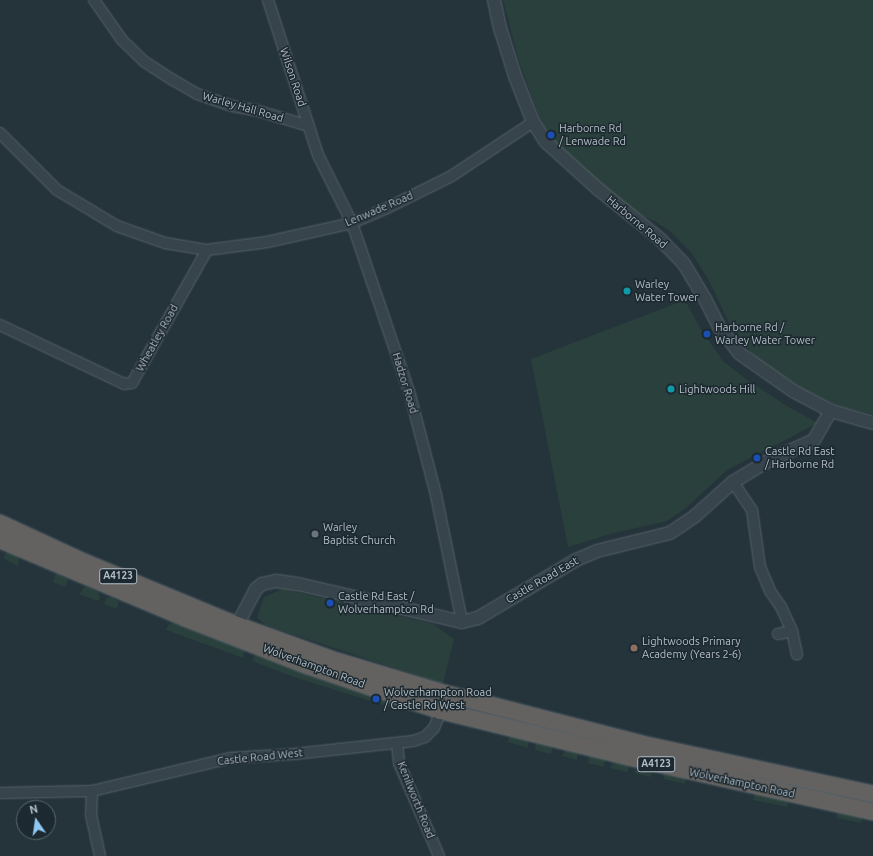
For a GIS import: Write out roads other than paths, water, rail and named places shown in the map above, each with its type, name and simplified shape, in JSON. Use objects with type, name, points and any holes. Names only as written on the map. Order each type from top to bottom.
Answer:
[{"type":"highway","name":"Wolverhampton Road","points":[[0,524],[235,631],[308,666],[441,711],[645,761],[873,812]]},
{"type":"highway","name":"Wolverhampton Road","points":[[0,540],[185,618],[235,631],[444,693],[642,744],[873,794]]},
{"type":"street","name":"Warley Hall Road","points":[[94,0],[122,40],[145,62],[173,80],[197,94],[232,106],[255,110],[309,126]]},
{"type":"street","name":"Wilson Road","points":[[268,0],[318,155]]},
{"type":"street","name":"Harborne Road","points":[[494,0],[500,28],[515,76],[533,122],[546,142],[560,157],[659,238],[684,264],[719,327],[739,353],[793,391],[831,411],[873,423]]},
{"type":"street","name":"Lenwade Road","points":[[0,133],[10,145],[57,190],[117,226],[165,243],[207,250],[267,242],[352,223],[387,208],[450,177],[533,122]]},
{"type":"street","name":"Hadzor Road","points":[[318,155],[352,223],[409,391],[436,495],[462,622]]},
{"type":"street","name":"Wheatley Road","points":[[0,325],[124,384],[132,383],[207,250]]},
{"type":"street","name":"Castle Road East","points":[[235,631],[256,589],[262,584],[276,581],[298,584],[462,622],[478,618],[576,560],[597,551],[670,533],[695,516],[733,482],[766,462],[814,440],[831,411]]},
{"type":"street","points":[[733,482],[752,510],[760,567],[770,591],[781,608],[792,631],[797,654]]},
{"type":"street","points":[[778,634],[792,631]]},
{"type":"street","name":"Castle Road West","points":[[0,793],[92,791],[230,758],[294,754],[413,741],[425,736],[434,728],[441,711],[444,693]]},
{"type":"street","name":"Kenilworth Road","points":[[397,743],[399,763],[439,856]]},
{"type":"street","points":[[92,791],[91,815],[100,856]]},
{"type":"place","name":"Harborne Rd / Lenwade Rd","points":[[551,135]]},
{"type":"place","name":"Warley Water Tower","points":[[627,291]]},
{"type":"place","name":"Harborne Rd / Warley Water Tower","points":[[707,334]]},
{"type":"place","name":"Lightwoods Hill","points":[[671,389]]},
{"type":"place","name":"Castle Rd East / Harborne Rd","points":[[757,458]]},
{"type":"place","name":"Warley Baptist Church","points":[[315,534]]},
{"type":"place","name":"Castle Rd East / Wolverhampton Rd","points":[[330,603]]},
{"type":"place","name":"Lightwoods Primary Academy (Years 2-6)","points":[[634,648]]},
{"type":"place","name":"Wolverhampton Road / Castle Rd West","points":[[376,699]]}]
